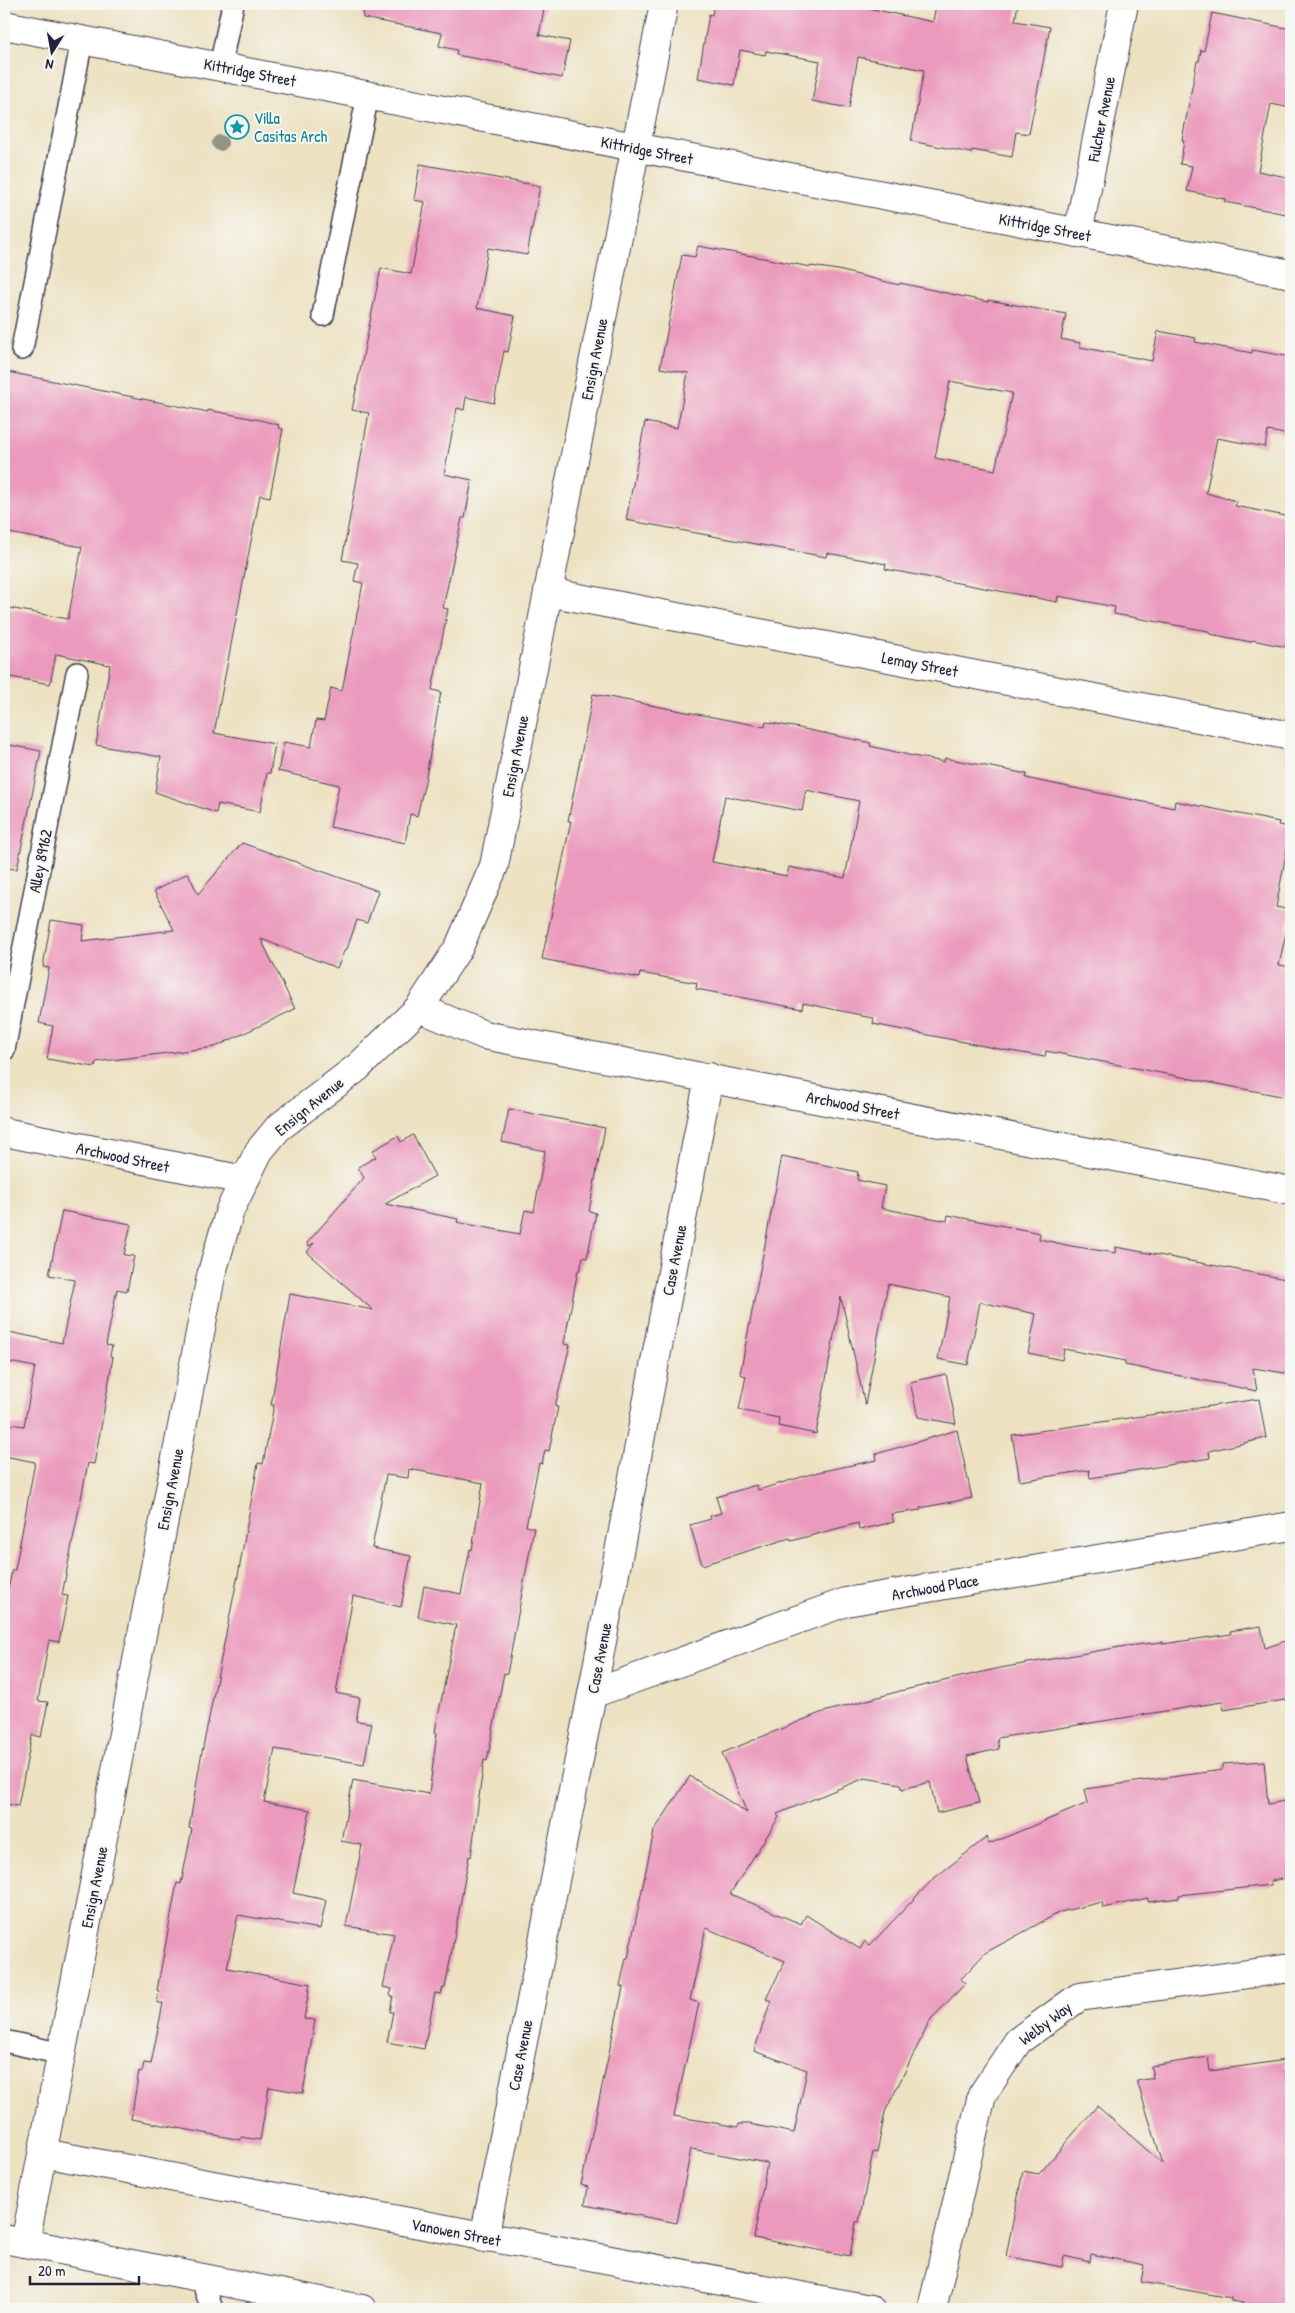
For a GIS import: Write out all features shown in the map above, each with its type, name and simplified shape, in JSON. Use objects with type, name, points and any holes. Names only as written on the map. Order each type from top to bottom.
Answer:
[{"type":"street","name":"Ensign Avenue","points":[[14,2241],[43,2153],[211,1276],[230,1210],[260,1151],[278,1128],[358,1067],[419,1008],[460,948],[494,866],[664,4]]},
{"type":"street","name":"Fulcher Avenue","points":[[1078,233],[1124,4]]},
{"type":"street","name":"Kittridge Street","points":[[4,25],[1291,274]]},
{"type":"street","name":"Lemay Street","points":[[548,592],[1291,736]]},
{"type":"street","name":"Archwood Street","points":[[419,1008],[484,1035],[1291,1191]]},
{"type":"street","name":"Case Avenue","points":[[484,2238],[592,1694],[709,1077]]},
{"type":"street","name":"Archwood Street","points":[[4,1132],[244,1180]]},
{"type":"street","name":"Archwood Place","points":[[592,1694],[846,1602],[1291,1526]]},
{"type":"street","name":"Welby Way","points":[[932,2309],[982,2095],[1018,2041],[1079,1997],[1291,1968]]},
{"type":"street","name":"Vanowen Street","points":[[43,2153],[484,2238],[870,2309]]},
{"type":"street","points":[[14,2241],[362,2309]]},
{"type":"lane","points":[[220,66],[233,4]]},
{"type":"lane","points":[[22,349],[82,40]]},
{"type":"lane","points":[[323,315],[368,95]]},
{"type":"lane","name":"Alley 89162","points":[[4,1050],[77,673]]},
{"type":"lane","points":[[4,2041],[62,2054]]},
{"type":"lane","points":[[201,2278],[212,2309]]},
{"type":"building","points":[[364,4],[545,4],[539,35],[570,41],[562,78],[511,67],[512,65],[456,55],[457,50],[439,46],[442,33],[363,18]]},
{"type":"building","points":[[714,4],[869,4],[868,8],[933,22],[936,4],[1018,4],[1015,21],[1050,27],[1029,134],[1016,132],[1012,157],[972,150],[971,153],[911,141],[924,70],[858,57],[849,108],[812,101],[820,61],[766,51],[765,55],[740,50],[734,85],[698,78],[709,14],[712,15]]},
{"type":"building","points":[[1212,13],[1291,29],[1291,108],[1271,104],[1258,171],[1291,178],[1286,214],[1225,202],[1225,199],[1187,191],[1192,166],[1180,164],[1184,141],[1182,140],[1197,61],[1199,61],[1201,50],[1204,51]]},
{"type":"building","points":[[420,164],[540,186],[527,255],[488,248],[477,308],[515,316],[508,352],[504,351],[494,403],[466,397],[464,410],[457,408],[444,474],[472,480],[465,518],[462,518],[443,608],[448,609],[432,690],[441,692],[425,782],[417,816],[410,814],[405,843],[330,827],[339,785],[278,771],[284,742],[311,747],[316,720],[324,721],[331,688],[342,691],[363,583],[354,581],[358,563],[342,560],[369,413],[352,410],[381,268],[411,274],[425,202],[414,200]]},
{"type":"building","points":[[698,246],[811,267],[838,270],[899,285],[900,283],[988,302],[988,300],[1066,314],[1061,339],[1080,343],[1080,347],[1152,361],[1158,331],[1196,338],[1195,342],[1252,353],[1252,350],[1291,357],[1291,435],[1268,431],[1265,447],[1217,438],[1206,493],[1236,501],[1235,506],[1291,517],[1291,648],[1252,640],[1251,642],[1210,634],[1208,631],[1114,614],[1115,607],[1058,596],[1057,602],[885,569],[886,564],[827,553],[826,557],[626,520],[645,422],[677,428],[688,373],[660,368],[682,255],[695,257]],"holes":[[[950,381],[1012,393],[995,470],[935,458]]]},
{"type":"building","points":[[8,372],[208,412],[208,410],[260,420],[279,425],[278,428],[283,429],[270,497],[260,495],[214,733],[275,744],[270,773],[267,773],[260,812],[218,804],[216,813],[155,792],[161,757],[96,745],[110,665],[56,654],[50,684],[4,676],[4,607],[68,619],[82,547],[4,532],[4,375],[7,376]]},
{"type":"building","points":[[593,694],[765,727],[766,722],[799,728],[871,743],[870,746],[913,756],[944,762],[945,758],[1027,774],[1026,778],[1174,808],[1175,801],[1279,822],[1278,825],[1291,827],[1276,907],[1291,910],[1279,965],[1291,967],[1291,1098],[1046,1051],[1045,1057],[999,1049],[873,1024],[874,1018],[803,1003],[802,1009],[696,989],[697,983],[640,973],[639,978],[542,959],[571,821],[568,821]],"holes":[[[806,790],[859,801],[845,878],[789,867],[787,876],[712,862],[725,796],[802,811]]]},
{"type":"building","points":[[4,744],[41,751],[17,869],[4,868]]},
{"type":"building","points":[[242,843],[378,891],[367,923],[357,920],[347,949],[345,949],[337,968],[261,939],[295,1009],[215,1047],[96,1062],[95,1067],[47,1059],[53,1026],[39,1023],[49,968],[43,967],[51,920],[84,925],[82,941],[174,930],[154,891],[188,873],[198,894]]},
{"type":"building","points":[[509,1109],[605,1128],[589,1211],[596,1213],[587,1258],[583,1257],[580,1270],[578,1270],[564,1344],[570,1345],[555,1407],[558,1407],[549,1451],[545,1450],[542,1464],[539,1463],[526,1526],[534,1528],[507,1674],[504,1673],[487,1761],[484,1760],[471,1857],[469,1856],[445,1988],[443,1988],[441,1994],[435,1993],[424,2049],[387,2042],[393,2012],[390,2012],[393,1996],[390,1995],[392,1989],[383,1987],[394,1934],[346,1926],[362,1845],[341,1841],[353,1780],[429,1794],[437,1733],[435,1732],[456,1625],[418,1617],[424,1586],[461,1594],[470,1549],[472,1550],[483,1483],[409,1469],[408,1478],[386,1475],[372,1548],[411,1556],[401,1607],[353,1596],[336,1693],[360,1698],[356,1721],[372,1723],[364,1764],[275,1749],[264,1802],[310,1810],[293,1893],[326,1900],[320,1929],[238,1915],[227,1968],[310,1984],[304,2019],[315,2020],[303,2093],[269,2087],[260,2140],[241,2137],[241,2140],[131,2119],[139,2071],[142,2072],[144,2063],[151,2064],[163,2003],[157,2003],[159,1991],[157,1990],[177,1883],[181,1884],[192,1829],[189,1828],[201,1757],[239,1570],[258,1463],[263,1464],[274,1405],[271,1405],[290,1294],[373,1310],[307,1252],[314,1243],[309,1246],[307,1243],[364,1178],[358,1167],[376,1157],[372,1151],[398,1136],[401,1142],[413,1135],[435,1176],[385,1204],[458,1219],[457,1222],[461,1223],[520,1234],[525,1210],[534,1212],[545,1151],[502,1142]]},
{"type":"building","points":[[782,1156],[858,1172],[857,1180],[885,1186],[881,1208],[947,1221],[948,1215],[1040,1233],[1039,1239],[1071,1246],[1115,1253],[1116,1247],[1291,1280],[1291,1374],[1253,1368],[1257,1391],[1125,1365],[1125,1361],[1064,1349],[1062,1360],[1028,1353],[1036,1314],[980,1302],[968,1365],[938,1359],[950,1297],[888,1284],[865,1405],[841,1297],[816,1434],[778,1426],[779,1418],[739,1410],[746,1376],[740,1374]]},
{"type":"building","points":[[62,1211],[131,1224],[124,1255],[134,1256],[127,1291],[117,1289],[106,1345],[112,1346],[110,1356],[113,1357],[94,1464],[88,1463],[62,1595],[68,1596],[59,1642],[49,1640],[38,1701],[48,1702],[41,1737],[32,1735],[18,1806],[4,1804],[4,1610],[12,1570],[15,1570],[35,1462],[4,1456],[4,1423],[24,1426],[35,1367],[4,1361],[4,1331],[62,1343],[75,1280],[49,1275]]},
{"type":"building","points":[[946,1374],[956,1424],[918,1417],[910,1382]]},
{"type":"building","points":[[1259,1399],[1266,1438],[1209,1451],[1210,1458],[1090,1478],[1089,1470],[1020,1481],[1012,1435]]},
{"type":"building","points":[[957,1430],[972,1498],[920,1508],[921,1510],[891,1514],[894,1522],[859,1530],[858,1523],[791,1541],[790,1538],[702,1565],[690,1525],[711,1519],[710,1516],[721,1513],[716,1497],[756,1485],[758,1490],[818,1472],[877,1460],[876,1454]]},
{"type":"building","points":[[1261,1626],[1265,1648],[1291,1639],[1291,1699],[1224,1710],[1222,1702],[997,1738],[999,1749],[967,1756],[979,1803],[937,1813],[930,1782],[902,1789],[901,1784],[865,1778],[777,1814],[779,1817],[730,1894],[801,1924],[806,1915],[860,1949],[865,1941],[870,1945],[933,1879],[987,1837],[989,1844],[1088,1803],[1085,1789],[1222,1770],[1222,1764],[1264,1761],[1268,1804],[1291,1800],[1291,1878],[1270,1881],[1271,1885],[1179,1895],[1179,1898],[1148,1902],[1148,1898],[1103,1908],[1102,1902],[1060,1912],[985,1953],[961,1979],[965,1984],[931,2019],[885,2112],[877,2153],[873,2152],[850,2256],[754,2238],[767,2163],[691,2149],[677,2223],[585,2205],[588,2187],[581,2185],[623,1987],[620,1986],[626,1958],[628,1958],[654,1831],[690,1776],[747,1813],[722,1753],[820,1713],[900,1691],[1000,1668],[1126,1646],[1163,1642],[1163,1644],[1231,1634],[1230,1631]],"holes":[[[706,1928],[785,1961],[766,1999],[771,2001],[754,2051],[807,2070],[794,2133],[749,2124],[739,2124],[738,2127],[674,2116],[699,2003],[690,2000]]]},
{"type":"building","points":[[1208,2057],[1210,2071],[1285,2060],[1285,2067],[1291,2067],[1291,2309],[1242,2309],[1243,2303],[1231,2301],[1231,2298],[1141,2282],[1144,2265],[1091,2254],[1090,2262],[1064,2256],[1062,2267],[1006,2256],[1023,2171],[1039,2174],[1097,2106],[1163,2164],[1137,2081],[1153,2078],[1151,2066]]},
{"type":"place","name":"Villa Casitas Arch","points":[[237,127]]}]
